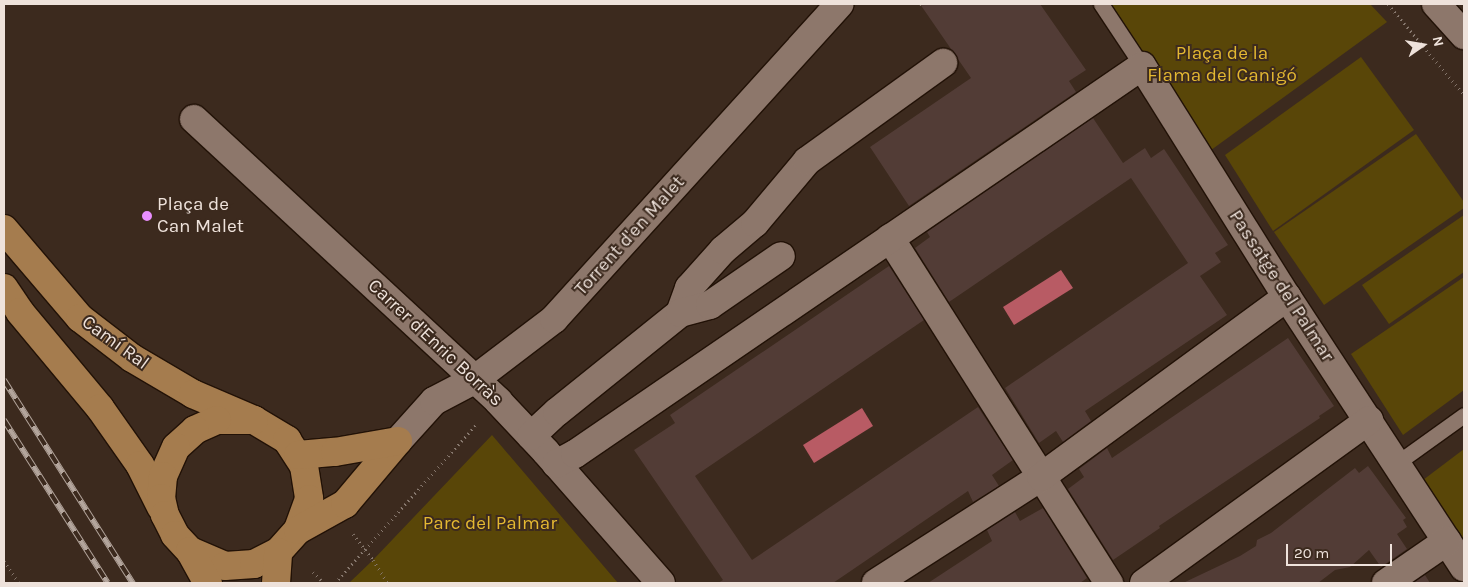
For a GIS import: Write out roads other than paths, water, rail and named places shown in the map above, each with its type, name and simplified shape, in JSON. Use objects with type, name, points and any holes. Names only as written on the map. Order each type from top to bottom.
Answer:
[{"type":"main road","name":"Camí Ral","points":[[4,229],[80,318],[132,358],[193,394],[254,420]]},
{"type":"main road","points":[[4,288],[20,312],[100,408],[125,443],[140,465],[175,536],[190,551],[208,583]]},
{"type":"main road","points":[[165,515],[162,498],[163,476],[176,447],[195,430],[217,420],[254,420],[287,440],[304,466],[309,499],[298,530]]},
{"type":"main road","points":[[298,456],[398,441]]},
{"type":"main road","points":[[190,551],[225,566],[254,564],[278,552],[298,530],[345,504],[398,441]]},
{"type":"main road","points":[[276,583],[278,552]]},
{"type":"street","name":"Torrent d'en Malet","points":[[398,441],[434,401],[474,380],[554,319],[840,4]]},
{"type":"street","points":[[1436,4],[1464,34]]},
{"type":"street","points":[[680,313],[689,288],[723,250],[755,223],[807,161],[943,63]]},
{"type":"street","points":[[556,464],[575,454],[1142,66]]},
{"type":"street","name":"Passatge del Palmar","points":[[1142,66],[1287,297],[1464,567]]},
{"type":"street","name":"Carrer d'Enric Borràs","points":[[194,119],[498,401],[532,436],[661,583]]},
{"type":"street","points":[[890,238],[1110,583]]},
{"type":"street","points":[[532,436],[557,412],[680,313],[710,305],[781,256]]},
{"type":"street","points":[[876,583],[1041,477],[1287,297]]},
{"type":"street","points":[[1144,583],[1369,420]]},
{"type":"street","points":[[1386,583],[1447,541]]},
{"type":"lane","name":"Passatge del Palmar","points":[[1101,4],[1142,66]]},
{"type":"lane","points":[[1397,463],[1464,415]]},
{"type":"railway","points":[[4,380],[133,583]]},
{"type":"railway","points":[[4,420],[108,583]]},
{"type":"place","name":"Plaça de Can Malet","points":[[147,216]]},
{"type":"park label","name":"Plaça de la Flama del Canigó","points":[[1222,65]]},
{"type":"park label","name":"Parc del Palmar","points":[[490,524]]}]
